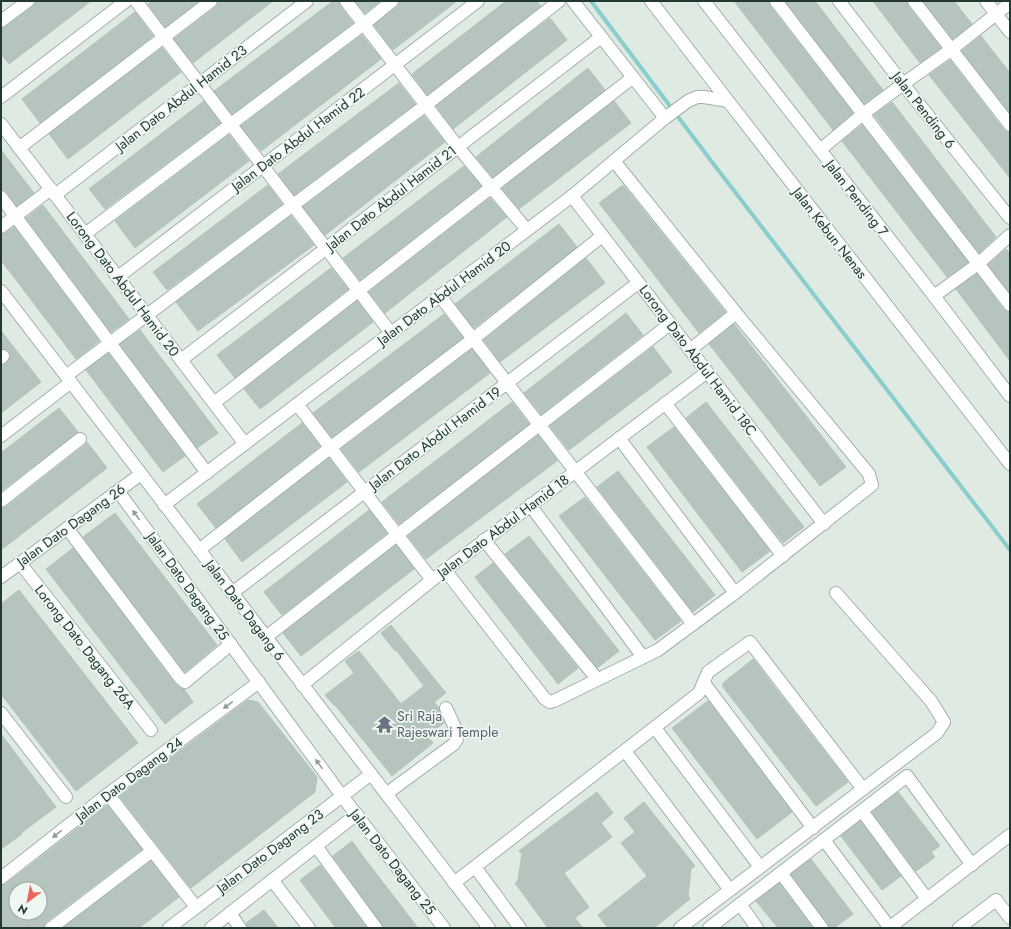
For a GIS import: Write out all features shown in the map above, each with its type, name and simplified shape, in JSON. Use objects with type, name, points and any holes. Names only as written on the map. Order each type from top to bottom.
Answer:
[{"type":"street","points":[[1,21],[28,1]]},
{"type":"street","points":[[1,97],[126,1]]},
{"type":"street","points":[[136,1],[391,333]]},
{"type":"street","points":[[19,148],[211,1]]},
{"type":"street","name":"Jalan Dato Abdul Hamid 23","points":[[1,227],[53,192],[200,83],[307,1]]},
{"type":"street","points":[[346,1],[458,146],[527,230]]},
{"type":"street","points":[[85,234],[364,24],[392,1]]},
{"type":"street","name":"Jalan Dato Abdul Hamid 22","points":[[118,277],[478,1]]},
{"type":"street","points":[[1,436],[110,343],[426,105],[559,1]]},
{"type":"street","points":[[573,1],[632,78],[665,118]]},
{"type":"street","name":"Jalan Kebun Nenas","points":[[651,1],[1010,464]]},
{"type":"street","name":"Jalan Pending 7","points":[[705,1],[1010,396]]},
{"type":"street","points":[[776,1],[1010,305]]},
{"type":"street","name":"Jalan Pending 6","points":[[839,1],[1010,218]]},
{"type":"street","points":[[914,1],[1010,125]]},
{"type":"street","points":[[986,1],[1010,32]]},
{"type":"street","points":[[820,150],[863,114],[952,49],[1010,3]]},
{"type":"street","name":"Jalan Dato Abdul Hamid 21","points":[[181,360],[601,37]]},
{"type":"street","points":[[214,403],[632,78]]},
{"type":"street","name":"Jalan Dato Abdul Hamid 20","points":[[164,505],[572,196],[665,118],[697,97],[728,101]]},
{"type":"street","name":"Lorong Dato Abdul Hamid 20","points":[[1,124],[245,444]]},
{"type":"street","points":[[445,570],[545,699],[550,702],[658,650],[735,594],[872,485],[869,474],[736,313],[614,161]]},
{"type":"street","name":"Lorong Dato Abdul Hamid 18C","points":[[572,196],[824,524]]},
{"type":"street","points":[[1,197],[206,473]]},
{"type":"street","points":[[934,296],[978,264],[1010,235]]},
{"type":"street","points":[[199,550],[473,339],[602,236]]},
{"type":"street","name":"Jalan Dato Abdul Hamid 19","points":[[232,593],[638,283]]},
{"type":"street","name":"Jalan Dato Dagang 6","points":[[2,296],[68,379],[489,928]]},
{"type":"street","points":[[440,296],[693,624]]},
{"type":"street","points":[[690,350],[736,313]]},
{"type":"street","points":[[266,638],[670,324]]},
{"type":"street","name":"Jalan Dato Abdul Hamid 18","points":[[302,685],[432,580],[707,372]]},
{"type":"street","points":[[665,403],[783,556]]},
{"type":"street","points":[[297,404],[432,580]]},
{"type":"street","points":[[619,438],[735,594]]},
{"type":"street","points":[[1,501],[80,439]]},
{"type":"street","name":"Jalan Dato Dagang 26","points":[[1,577],[141,474]]},
{"type":"street","name":"Jalan Dato Dagang 25","points":[[118,491],[342,796],[444,928]]},
{"type":"street","points":[[530,505],[643,657]]},
{"type":"street","points":[[67,528],[180,678],[185,682],[231,644]]},
{"type":"street","points":[[484,540],[597,679]]},
{"type":"street","name":"Lorong Dato Dagang 26A","points":[[20,563],[151,730]]},
{"type":"street","points":[[680,928],[937,733],[944,722],[931,701],[836,593]]},
{"type":"street","points":[[454,883],[699,693],[708,672],[750,642],[863,789]]},
{"type":"street","name":"Jalan Dato Dagang 24","points":[[1,878],[108,794],[259,682]]},
{"type":"street","points":[[704,683],[813,828]]},
{"type":"street","points":[[386,794],[454,744],[457,739],[456,730],[446,708]]},
{"type":"street","points":[[1,713],[66,797]]},
{"type":"street","points":[[655,728],[760,867]]},
{"type":"street","points":[[625,751],[730,890]]},
{"type":"street","name":"Jalan Dato Dagang 23","points":[[169,928],[371,774]]},
{"type":"street","points":[[709,928],[907,776],[972,865]]},
{"type":"street","points":[[108,794],[196,908]]},
{"type":"street","points":[[862,811],[927,900]]},
{"type":"street","name":"Jalan Dato Dagang 23","points":[[211,928],[356,814]]},
{"type":"street","points":[[824,840],[889,928],[1010,835]]},
{"type":"street","points":[[316,846],[376,928]]},
{"type":"street","points":[[51,928],[152,851]]},
{"type":"street","points":[[475,867],[520,928]]},
{"type":"street","points":[[781,873],[822,928]]},
{"type":"street","points":[[272,880],[309,928]]},
{"type":"street","points":[[959,928],[996,900],[1010,918]]},
{"type":"street","points":[[740,904],[757,928]]},
{"type":"street","points":[[230,913],[240,928]]},
{"type":"building","points":[[35,1],[91,1],[9,64],[1,54],[1,28],[5,27],[32,7],[35,4]]},
{"type":"building","points":[[152,1],[199,1],[165,27],[148,4]]},
{"type":"building","points":[[218,1],[273,1],[193,63],[174,39],[216,7]]},
{"type":"building","points":[[333,1],[339,1],[340,6],[353,23],[232,114],[214,91]]},
{"type":"building","points":[[355,1],[380,1],[365,13]]},
{"type":"building","points":[[399,1],[457,1],[393,50],[374,25],[397,7]]},
{"type":"building","points":[[506,1],[537,1],[541,6],[427,95],[412,74]]},
{"type":"building","points":[[734,1],[769,1],[770,6],[853,113],[833,130]]},
{"type":"building","points":[[785,1],[815,1],[883,90],[864,104]]},
{"type":"building","points":[[873,1],[907,1],[908,6],[941,48],[920,63]]},
{"type":"building","points":[[923,1],[954,1],[972,24],[953,39]]},
{"type":"building","points":[[135,12],[153,36],[40,123],[22,99]]},
{"type":"building","points":[[550,18],[567,40],[453,129],[436,106]]},
{"type":"building","points":[[362,35],[381,59],[261,151],[241,126]]},
{"type":"building","points":[[981,36],[1010,73],[1010,113],[962,51]]},
{"type":"building","points":[[162,48],[181,72],[68,159],[49,134]]},
{"type":"building","points":[[950,60],[1004,130],[1010,132],[1010,178],[929,75]]},
{"type":"building","points":[[588,68],[605,90],[493,177],[476,157]]},
{"type":"building","points":[[399,83],[415,104],[294,195],[278,174]]},
{"type":"building","points":[[204,101],[220,123],[105,209],[89,189]]},
{"type":"building","points":[[614,101],[631,123],[519,209],[502,188]]},
{"type":"building","points":[[892,102],[996,237],[979,253],[874,115]]},
{"type":"building","points":[[424,116],[445,142],[325,235],[303,207]]},
{"type":"building","points":[[862,125],[968,262],[947,277],[842,141]]},
{"type":"building","points":[[229,135],[249,161],[135,248],[115,221]]},
{"type":"building","points":[[1,150],[34,193],[17,206],[7,192],[1,190]]},
{"type":"building","points":[[464,166],[481,186],[360,280],[343,258]]},
{"type":"building","points":[[268,185],[282,204],[167,290],[153,272]]},
{"type":"building","points":[[623,185],[725,312],[699,333],[599,203]]},
{"type":"building","points":[[490,198],[507,217],[385,313],[369,292]]},
{"type":"building","points":[[43,205],[129,319],[111,332],[26,218]]},
{"type":"building","points":[[291,216],[314,245],[198,331],[176,302]]},
{"type":"building","points":[[559,224],[577,247],[474,328],[455,304]]},
{"type":"building","points":[[14,227],[99,341],[76,359],[1,260],[1,234],[6,233]]},
{"type":"building","points":[[1006,249],[1010,254],[1010,293],[988,265]]},
{"type":"building","points":[[586,258],[605,283],[500,362],[484,340]]},
{"type":"building","points":[[331,268],[348,289],[235,378],[217,355]]},
{"type":"building","points":[[977,274],[1004,310],[1010,312],[1010,361],[956,289]]},
{"type":"building","points":[[357,301],[373,322],[260,409],[244,389]]},
{"type":"building","points":[[626,313],[643,335],[541,414],[524,393]]},
{"type":"building","points":[[444,314],[463,338],[332,437],[313,413]]},
{"type":"building","points":[[734,324],[846,467],[820,486],[709,344]]},
{"type":"building","points":[[140,330],[218,433],[197,448],[120,344]]},
{"type":"building","points":[[1,331],[41,382],[1,413],[1,365],[6,363],[10,358],[10,354],[8,350],[1,349]]},
{"type":"building","points":[[653,347],[672,372],[569,450],[550,426]]},
{"type":"building","points":[[472,349],[490,373],[359,472],[341,449]]},
{"type":"building","points":[[108,353],[185,456],[163,472],[86,370]]},
{"type":"building","points":[[512,402],[529,424],[399,524],[382,502]]},
{"type":"building","points":[[706,402],[804,527],[783,543],[686,418]]},
{"type":"building","points":[[59,408],[78,432],[1,491],[1,453]]},
{"type":"building","points":[[302,423],[320,446],[216,528],[197,504]]},
{"type":"building","points":[[674,427],[770,551],[742,572],[647,447]]},
{"type":"building","points":[[538,435],[557,461],[426,559],[408,536]]},
{"type":"building","points":[[87,442],[107,468],[1,550],[1,508],[6,507]]},
{"type":"building","points":[[329,458],[347,482],[242,562],[225,539]]},
{"type":"building","points":[[618,471],[715,595],[693,612],[597,487]]},
{"type":"building","points":[[585,497],[681,621],[655,640],[559,516]]},
{"type":"building","points":[[369,510],[387,533],[282,615],[264,592]]},
{"type":"building","points":[[115,513],[217,645],[185,672],[83,537]]},
{"type":"building","points":[[529,536],[619,651],[597,668],[505,554]]},
{"type":"building","points":[[396,545],[414,569],[301,656],[283,633]]},
{"type":"building","points":[[73,548],[174,683],[180,688],[184,689],[193,702],[165,724],[46,569]]},
{"type":"building","points":[[493,563],[578,668],[558,684],[475,577]]},
{"type":"building","points":[[19,590],[138,743],[76,791],[1,694],[1,604]]},
{"type":"building","name":"Sri Raja Rajeswari Temple","points":[[391,625],[446,693],[434,702],[439,708],[444,723],[427,736],[433,743],[392,776],[335,705],[325,695],[354,673],[345,661],[359,651],[401,704],[424,686],[381,633]]},
{"type":"building","points":[[753,659],[848,782],[816,806],[723,687],[723,683]]},
{"type":"building","points":[[248,700],[258,702],[317,777],[315,792],[191,888],[119,796]]},
{"type":"building","points":[[708,701],[792,812],[757,839],[672,728]]},
{"type":"building","points":[[1,734],[56,807],[1,849]]},
{"type":"building","points":[[597,792],[613,813],[601,823],[612,837],[564,873],[589,907],[575,918],[583,928],[548,928],[515,883],[518,880],[522,854],[519,851]]},
{"type":"building","points":[[898,792],[940,846],[931,852],[935,857],[916,871],[872,812]]},
{"type":"building","points":[[644,802],[695,866],[691,869],[688,896],[690,899],[654,928],[608,928],[598,915],[647,876],[621,843],[635,832],[624,818]]},
{"type":"building","points":[[107,805],[142,849],[48,920],[48,881],[10,881]]},
{"type":"building","points":[[860,821],[901,876],[882,890],[841,836]]},
{"type":"building","points":[[352,841],[418,928],[383,928],[382,924],[333,856]]},
{"type":"building","points":[[811,859],[853,914],[834,928],[829,928],[828,924],[791,874]]},
{"type":"building","points":[[151,861],[179,897],[139,928],[63,928]]},
{"type":"building","points":[[320,865],[367,928],[336,928],[300,880]]},
{"type":"building","points":[[8,882],[8,921],[47,921],[44,925],[44,928],[1,928],[1,886]]},
{"type":"building","points":[[779,883],[813,928],[778,928],[756,901]]},
{"type":"building","points":[[264,910],[278,928],[247,928],[246,923]]},
{"type":"waterway","points":[[591,1],[712,162],[1010,550]]},
{"type":"place","name":"Sri Raja Rajeswari Temple","points":[[384,724]]}]
